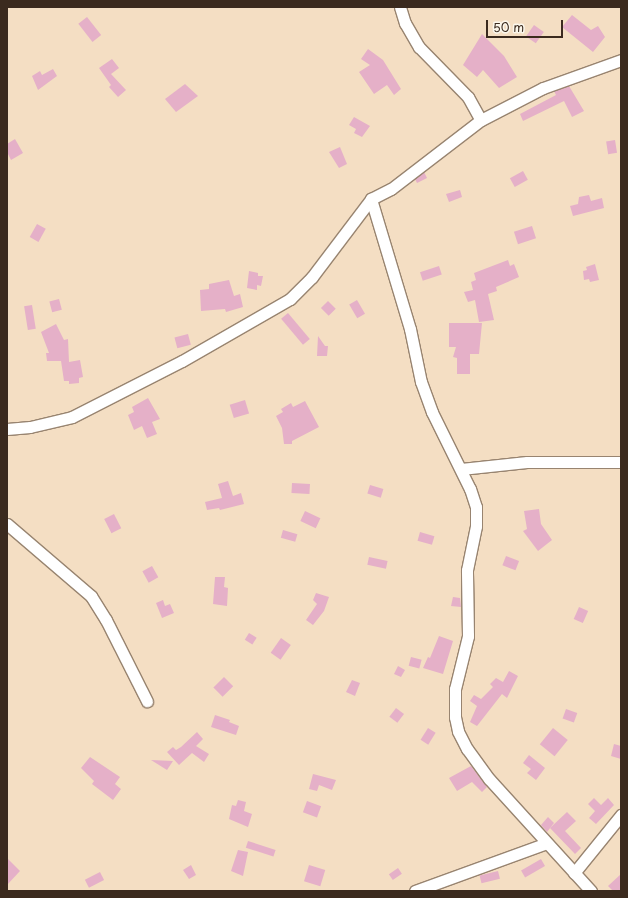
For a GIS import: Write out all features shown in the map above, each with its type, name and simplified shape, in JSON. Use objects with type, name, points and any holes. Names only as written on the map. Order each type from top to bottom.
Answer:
[{"type":"street","points":[[400,7],[405,23],[419,47],[468,97],[481,120]]},
{"type":"street","points":[[7,429],[30,427],[72,418],[182,361],[290,299],[312,277],[371,198],[391,188],[481,120],[543,88],[621,60]]},
{"type":"street","points":[[371,198],[410,329],[421,382],[432,412],[461,469],[476,507],[476,526],[467,570],[468,636],[455,689],[455,717],[467,749],[490,779],[591,891]]},
{"type":"street","points":[[461,469],[527,462],[621,462]]},
{"type":"street","points":[[7,524],[91,596],[147,701]]},
{"type":"street","points":[[574,873],[621,816]]},
{"type":"street","points":[[415,891],[547,843]]},
{"type":"building","points":[[572,15],[591,30],[598,26],[605,37],[593,52],[562,27]]},
{"type":"building","points":[[87,17],[101,35],[92,42],[78,24]]},
{"type":"building","points":[[534,25],[544,32],[536,43],[526,36]]},
{"type":"building","points":[[482,34],[504,56],[517,77],[499,88],[483,70],[477,77],[463,65]]},
{"type":"building","points":[[368,49],[383,60],[401,89],[394,95],[387,85],[374,94],[359,72],[370,65],[361,59]]},
{"type":"building","points":[[112,59],[119,68],[111,74],[126,90],[118,97],[109,87],[111,85],[99,68]]},
{"type":"building","points":[[53,69],[57,76],[38,90],[32,76],[40,71],[42,75]]},
{"type":"building","points":[[185,84],[198,96],[176,112],[165,99]]},
{"type":"building","points":[[569,86],[584,111],[572,117],[564,101],[523,121],[520,114],[556,95],[554,91]]},
{"type":"building","points":[[354,117],[370,126],[362,137],[354,133],[356,129],[349,125]]},
{"type":"building","points":[[15,139],[23,153],[11,160],[7,152],[7,144]]},
{"type":"building","points":[[615,140],[617,153],[608,154],[606,141]]},
{"type":"building","points":[[340,147],[347,164],[339,168],[329,152]]},
{"type":"building","points":[[523,171],[528,180],[515,187],[510,178]]},
{"type":"building","points":[[424,172],[427,178],[417,183],[415,179]]},
{"type":"building","points":[[460,190],[462,197],[449,202],[446,194]]},
{"type":"building","points":[[589,195],[591,201],[602,198],[604,208],[573,216],[570,206],[578,204],[579,197]]},
{"type":"building","points":[[37,224],[46,229],[38,242],[30,237]]},
{"type":"building","points":[[532,226],[536,238],[518,244],[514,232]]},
{"type":"building","points":[[508,260],[510,266],[514,264],[519,277],[496,287],[497,291],[488,294],[494,320],[479,322],[475,300],[468,302],[464,292],[473,290],[471,282],[476,280],[474,273]]},
{"type":"building","points":[[595,264],[599,280],[590,282],[589,279],[584,280],[583,271],[587,270],[586,267]]},
{"type":"building","points":[[439,266],[442,275],[423,281],[420,272]]},
{"type":"building","points":[[249,271],[258,273],[258,276],[263,276],[261,286],[257,285],[257,290],[247,288]]},
{"type":"building","points":[[229,280],[234,296],[240,294],[243,307],[226,312],[225,309],[201,311],[200,290],[209,289],[209,284]]},
{"type":"building","points":[[59,299],[62,310],[52,312],[49,302]]},
{"type":"building","points":[[357,300],[365,314],[357,318],[349,304]]},
{"type":"building","points":[[328,301],[336,309],[329,316],[321,308]]},
{"type":"building","points":[[32,305],[36,329],[28,330],[24,306]]},
{"type":"building","points":[[288,313],[310,339],[303,345],[281,319]]},
{"type":"building","points":[[449,323],[482,323],[479,354],[470,354],[470,374],[457,374],[457,358],[453,357],[456,347],[449,347]]},
{"type":"building","points":[[56,324],[64,340],[68,339],[69,362],[80,360],[83,377],[79,378],[79,383],[69,384],[69,381],[64,381],[61,361],[47,361],[46,353],[49,353],[41,332]]},
{"type":"building","points":[[188,334],[191,345],[177,348],[174,338]]},
{"type":"building","points":[[318,336],[325,346],[328,346],[327,356],[317,356]]},
{"type":"building","points":[[148,398],[160,419],[152,422],[157,434],[147,438],[142,426],[134,430],[128,415],[134,412],[132,407]]},
{"type":"building","points":[[245,400],[249,413],[234,418],[230,405]]},
{"type":"building","points":[[305,401],[319,427],[292,441],[292,444],[284,444],[282,428],[276,416],[283,412],[281,409],[291,403],[293,407]]},
{"type":"building","points":[[228,481],[233,496],[241,493],[244,504],[220,510],[219,508],[207,510],[205,502],[222,498],[218,484]]},
{"type":"building","points":[[292,483],[310,484],[309,494],[291,493]]},
{"type":"building","points":[[370,485],[383,489],[381,498],[367,494]]},
{"type":"building","points":[[539,509],[541,524],[552,540],[538,551],[523,531],[527,529],[524,511]]},
{"type":"building","points":[[305,511],[320,518],[316,528],[300,521]]},
{"type":"building","points":[[114,514],[121,528],[111,533],[104,519]]},
{"type":"building","points":[[283,530],[297,534],[295,542],[281,538]]},
{"type":"building","points":[[420,532],[434,536],[432,545],[418,541]]},
{"type":"building","points":[[506,556],[519,561],[515,570],[502,565]]},
{"type":"building","points":[[369,557],[388,561],[386,569],[367,565]]},
{"type":"building","points":[[152,566],[158,577],[149,583],[142,571]]},
{"type":"building","points":[[215,577],[225,577],[224,587],[228,588],[227,606],[213,604]]},
{"type":"building","points":[[316,593],[329,597],[324,611],[313,625],[306,620],[317,604],[313,600]]},
{"type":"building","points":[[453,597],[460,598],[461,607],[451,606]]},
{"type":"building","points":[[163,600],[165,606],[170,604],[174,613],[162,618],[156,603]]},
{"type":"building","points":[[579,607],[588,611],[583,623],[574,619]]},
{"type":"building","points":[[249,633],[257,638],[252,645],[245,640]]},
{"type":"building","points":[[439,636],[453,641],[443,674],[423,668],[428,657],[430,658]]},
{"type":"building","points":[[281,638],[291,645],[281,660],[271,653]]},
{"type":"building","points":[[411,657],[422,660],[419,669],[409,666]]},
{"type":"building","points":[[398,666],[405,670],[401,677],[394,674]]},
{"type":"building","points":[[509,671],[518,676],[507,698],[502,694],[477,726],[470,722],[477,706],[470,701],[474,695],[481,699],[493,687],[490,684],[496,678],[503,682]]},
{"type":"building","points":[[224,677],[233,686],[223,697],[213,688]]},
{"type":"building","points":[[352,680],[360,683],[355,696],[346,692]]},
{"type":"building","points":[[396,708],[404,714],[397,723],[389,717]]},
{"type":"building","points":[[566,709],[577,713],[574,723],[563,718]]},
{"type":"building","points":[[215,715],[230,720],[229,722],[239,726],[236,735],[211,727]]},
{"type":"building","points":[[428,728],[436,733],[428,745],[421,740]]},
{"type":"building","points":[[553,728],[568,740],[555,756],[540,744]]},
{"type":"building","points":[[197,732],[203,739],[196,746],[209,754],[204,762],[192,753],[179,765],[167,752],[173,747],[176,750],[181,747]]},
{"type":"building","points":[[614,744],[621,746],[621,759],[611,756]]},
{"type":"building","points":[[529,755],[545,768],[536,780],[527,773],[531,769],[523,763]]},
{"type":"building","points":[[90,757],[120,777],[115,784],[121,789],[113,800],[92,784],[94,781],[81,768]]},
{"type":"building","points":[[151,760],[173,761],[167,770]]},
{"type":"building","points":[[471,766],[487,787],[482,792],[472,782],[457,791],[449,778]]},
{"type":"building","points":[[313,774],[336,780],[332,790],[319,785],[317,791],[309,789]]},
{"type":"building","points":[[594,798],[601,805],[608,798],[614,805],[596,824],[589,818],[595,811],[588,804]]},
{"type":"building","points":[[238,800],[246,802],[244,811],[252,814],[248,827],[229,819],[232,805],[236,806]]},
{"type":"building","points":[[307,801],[321,806],[317,817],[303,812]]},
{"type":"building","points":[[567,812],[576,821],[565,831],[581,848],[575,854],[550,828]]},
{"type":"building","points":[[548,817],[554,823],[547,832],[541,825]]},
{"type":"building","points":[[248,841],[276,850],[273,857],[246,848]]},
{"type":"building","points":[[238,850],[248,852],[243,876],[231,871]]},
{"type":"building","points":[[7,858],[20,871],[7,885]]},
{"type":"building","points":[[541,859],[545,866],[525,877],[521,870]]},
{"type":"building","points":[[191,865],[196,875],[189,879],[183,870]]},
{"type":"building","points":[[309,865],[325,870],[320,886],[304,881]]},
{"type":"building","points":[[398,868],[402,874],[393,880],[389,874]]},
{"type":"building","points":[[498,871],[500,879],[481,883],[480,876]]},
{"type":"building","points":[[100,872],[104,880],[89,888],[85,880]]},
{"type":"building","points":[[621,874],[621,891],[613,891],[608,886]]}]
